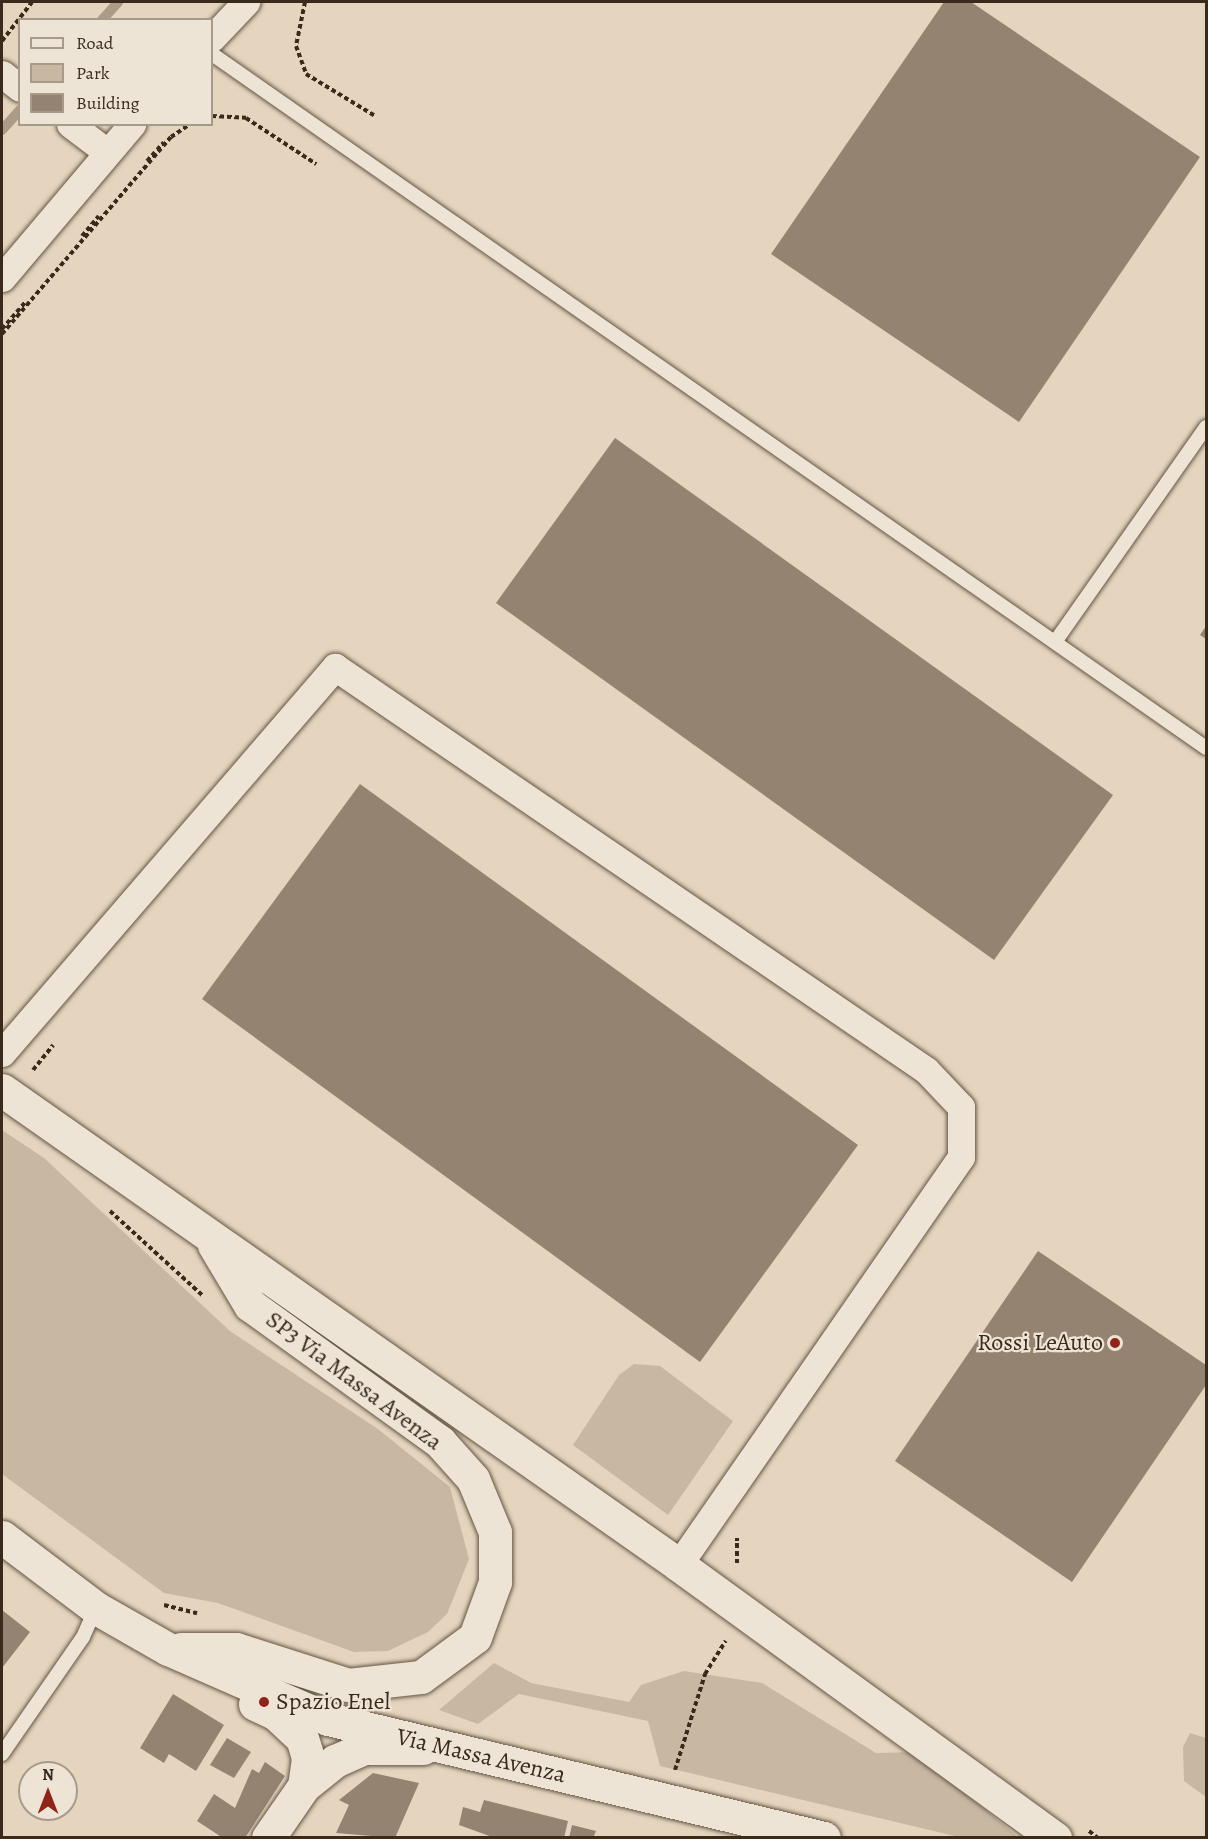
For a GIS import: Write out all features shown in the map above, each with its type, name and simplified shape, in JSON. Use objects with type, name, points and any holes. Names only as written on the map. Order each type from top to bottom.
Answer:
[{"type":"main road","name":"SP3 Via Massa Avenza","points":[[2,1090],[679,1565]]},
{"type":"main road","name":"SP3 Via Massa Avenza","points":[[168,1648],[236,1648],[348,1684],[421,1677],[475,1637],[495,1582],[495,1532],[472,1479],[440,1442],[250,1305],[207,1234]]},
{"type":"main road","name":"Via Massa Avenza","points":[[2,1537],[96,1608],[168,1648],[328,1719],[824,1838]]},
{"type":"main road","points":[[679,1565],[1055,1838]]},
{"type":"main road","points":[[168,1648],[217,1687],[276,1714],[302,1738],[308,1758],[304,1786]]},
{"type":"main road","points":[[268,1838],[304,1786],[364,1748],[442,1748]]},
{"type":"street","points":[[213,38],[246,2]]},
{"type":"street","points":[[2,75],[18,87]]},
{"type":"street","points":[[73,126],[107,152]]},
{"type":"street","points":[[2,278],[130,126]]},
{"type":"street","points":[[2,1053],[335,667],[926,1070],[961,1107],[961,1157],[679,1565]]},
{"type":"lane","points":[[213,55],[1206,748]]},
{"type":"lane","points":[[1055,642],[1206,427]]},
{"type":"lane","points":[[2,1754],[83,1637],[96,1608]]},
{"type":"path","points":[[20,18],[32,2]]},
{"type":"path","points":[[305,2],[296,46],[306,74],[375,116]]},
{"type":"path","points":[[2,41],[18,20]]},
{"type":"path","points":[[213,116],[239,116],[275,134]]},
{"type":"path","points":[[213,116],[246,118],[316,164]]},
{"type":"path","points":[[2,329],[162,144],[185,126]]},
{"type":"path","points":[[2,334],[171,137],[185,126]]},
{"type":"path","points":[[106,1206],[207,1300]]},
{"type":"path","points":[[740,1570],[736,1540],[742,1531]]},
{"type":"path","points":[[154,1604],[206,1615]]},
{"type":"green space","points":[[2,1130],[44,1158],[230,1331],[378,1429],[450,1487],[469,1559],[447,1614],[428,1632],[388,1651],[354,1652],[218,1603],[164,1593],[2,1474]]},
{"type":"green space","points":[[634,1364],[660,1366],[733,1421],[668,1515],[573,1445],[619,1375]]},
{"type":"green space","points":[[494,1663],[531,1683],[629,1702],[641,1685],[684,1671],[762,1683],[876,1753],[916,1752],[1018,1837],[959,1837],[660,1766],[648,1721],[519,1694],[478,1724],[439,1710]]},
{"type":"green space","points":[[1190,1733],[1206,1738],[1206,1797],[1184,1781],[1183,1747]]},
{"type":"building","points":[[944,2],[971,2],[1200,157],[1019,422],[771,254]]},
{"type":"building","points":[[615,438],[1113,795],[994,960],[496,603]]},
{"type":"building","points":[[1206,626],[1206,639],[1200,635]]},
{"type":"building","points":[[360,784],[858,1145],[700,1362],[202,999]]},
{"type":"building","points":[[1038,1251],[1206,1365],[1206,1385],[1072,1582],[895,1461]]},
{"type":"building","points":[[2,1610],[30,1632],[2,1668]]},
{"type":"building","points":[[173,1694],[224,1725],[196,1771],[169,1754],[164,1763],[140,1748]]},
{"type":"building","points":[[227,1738],[251,1752],[234,1778],[210,1765]]},
{"type":"building","points":[[265,1762],[285,1776],[245,1838],[223,1838],[197,1821],[214,1794],[235,1808],[252,1769],[259,1773]]},
{"type":"building","points":[[373,1773],[419,1783],[395,1838],[336,1833],[349,1805],[339,1800]]},
{"type":"building","points":[[484,1800],[568,1821],[564,1838],[495,1838],[459,1825],[463,1807],[480,1812]]},
{"type":"building","points":[[572,1825],[596,1831],[593,1838],[569,1838]]},
{"type":"waterway","points":[[104,18],[118,2]]},
{"type":"waterway","points":[[2,130],[18,112]]},
{"type":"place","name":"Rossi LeAuto","points":[[1115,1343]]},
{"type":"place","name":"Spazio Enel","points":[[264,1702]]}]
